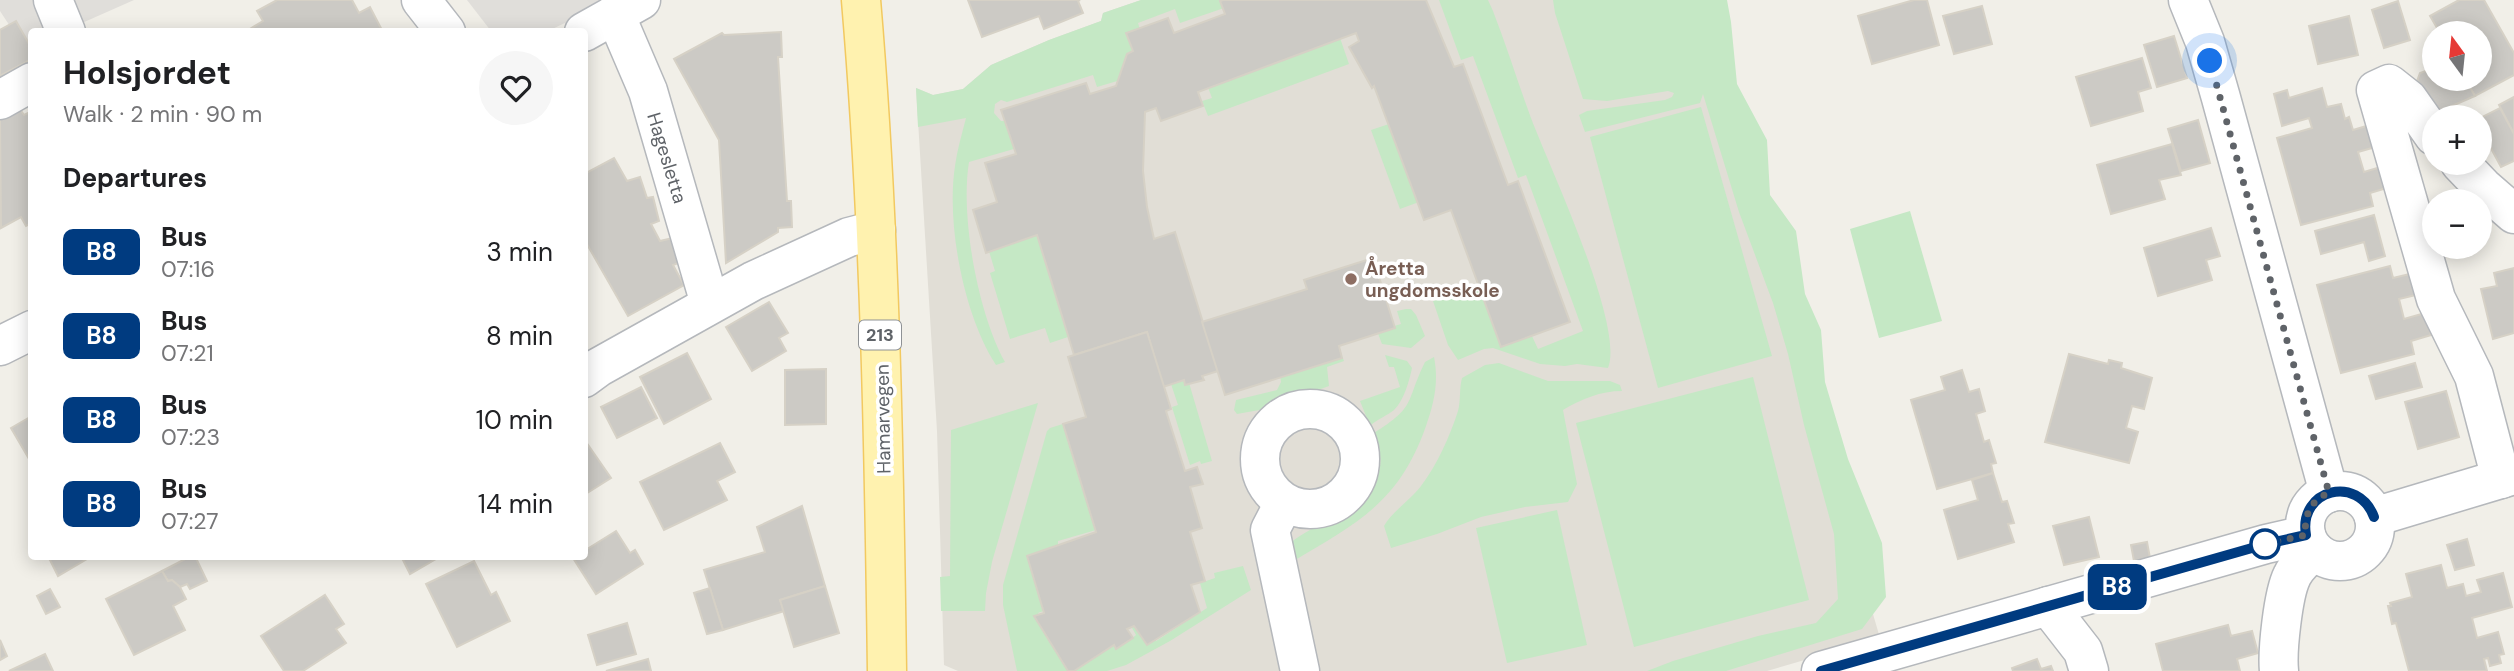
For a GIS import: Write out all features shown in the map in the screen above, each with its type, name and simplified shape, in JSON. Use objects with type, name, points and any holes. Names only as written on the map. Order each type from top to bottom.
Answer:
[{"type":"main road","name":"Hamarvegen","points":[[861,0],[869,81],[884,433],[887,671]]},
{"type":"street","points":[[53,0],[64,28]]},
{"type":"street","points":[[421,0],[443,28]]},
{"type":"street","points":[[2188,0],[2205,42],[2329,493]]},
{"type":"street","name":"Hagesletta","points":[[613,15],[648,91],[710,304]]},
{"type":"street","points":[[0,100],[28,84]]},
{"type":"street","points":[[2374,517],[2508,477],[2474,376],[2436,299],[2376,90],[2389,84],[2408,99],[2422,119]]},
{"type":"street","points":[[2472,175],[2514,214]]},
{"type":"street","points":[[590,361],[838,241],[876,230]]},
{"type":"street","points":[[0,346],[28,332]]},
{"type":"street","points":[[1821,671],[2266,544],[2310,543],[2325,559],[2351,561],[2362,555],[2371,545],[2376,533],[2371,507],[2350,492],[2329,493],[2314,502],[2307,514],[2310,543],[2289,582],[2278,649],[2279,671]]},
{"type":"street","points":[[1284,503],[1270,530],[1300,671]]},
{"type":"street","points":[[2086,661],[2103,591]]},
{"type":"street","points":[[2048,606],[2086,661]]},
{"type":"shaded area","points":[[0,0],[134,0],[71,28],[28,28],[28,48],[25,49],[0,11]]},
{"type":"shaded area","points":[[467,0],[613,0],[554,28],[489,28]]},
{"type":"shaded area","name":"Åretta ungdomsskole","points":[[1141,0],[1690,0],[1717,82],[1880,638],[1767,671],[958,671],[944,665],[937,431],[916,88],[933,95],[963,89],[991,65],[1101,21],[1103,13]]},
{"type":"green space","points":[[1141,0],[1231,0],[1233,5],[1180,23],[1175,9],[1138,23],[1144,42],[1133,45],[1124,79],[1097,87],[1093,75],[1007,102],[1001,100],[995,104],[994,113],[1001,121],[1012,121],[1021,147],[969,162],[969,236],[979,292],[995,342],[1005,362],[996,365],[975,321],[960,269],[956,242],[953,189],[956,160],[966,118],[918,127],[916,88],[933,95],[963,89],[991,65],[1101,21],[1103,13]]},
{"type":"green space","points":[[1439,0],[1488,0],[1596,283],[1606,318],[1610,347],[1608,368],[1577,364],[1540,364],[1493,348],[1458,360],[1448,345],[1433,301],[1484,281],[1531,334],[1538,349],[1583,331],[1526,175],[1518,178],[1473,56],[1461,60]]},
{"type":"green space","points":[[1553,0],[1727,0],[1737,84],[1767,140],[1770,195],[1796,231],[1805,294],[1821,330],[1825,382],[1848,459],[1882,543],[1886,597],[1862,629],[1726,671],[1647,671],[1758,636],[1816,623],[1838,599],[1834,534],[1773,303],[1739,212],[1703,94],[1700,103],[1585,132],[1579,115],[1587,111],[1665,100],[1674,93],[1668,91],[1607,101],[1583,99]]},
{"type":"green space","points":[[1339,35],[1349,64],[1208,116],[1202,101],[1212,98],[1206,82]]},
{"type":"green space","points":[[1701,107],[1772,356],[1658,388],[1590,137]]},
{"type":"green space","points":[[1398,121],[1427,199],[1400,209],[1371,130]]},
{"type":"green space","points":[[1910,211],[1942,321],[1879,338],[1850,229]]},
{"type":"green space","points":[[1042,231],[1074,335],[1050,343],[1045,328],[1010,339],[990,273],[995,271],[988,248]]},
{"type":"green space","points":[[1411,309],[1416,315],[1425,336],[1411,348],[1382,344],[1377,331],[1401,324],[1397,311]]},
{"type":"green space","points":[[1385,355],[1407,361],[1412,368],[1398,406],[1370,426],[1360,401],[1400,387],[1394,367],[1389,367]]},
{"type":"green space","points":[[1342,356],[1344,361],[1327,367],[1329,386],[1265,409],[1237,414],[1234,410],[1236,400],[1277,390],[1281,382],[1280,375]]},
{"type":"green space","points":[[1434,357],[1436,384],[1431,409],[1415,452],[1403,474],[1389,493],[1356,522],[1292,562],[1290,544],[1294,540],[1345,510],[1369,490],[1380,466],[1374,433],[1404,409],[1425,362]]},
{"type":"green space","points":[[1499,363],[1548,381],[1610,381],[1620,385],[1622,391],[1591,396],[1563,410],[1577,484],[1568,502],[1525,507],[1481,517],[1391,548],[1384,526],[1421,486],[1438,460],[1458,411],[1462,378],[1485,365]]},
{"type":"green space","points":[[1187,376],[1212,461],[1201,464],[1200,461],[1190,465],[1172,407],[1178,405],[1170,381]]},
{"type":"green space","points":[[1753,377],[1809,600],[1634,647],[1576,423]]},
{"type":"green space","points":[[1038,403],[992,562],[985,611],[941,611],[940,577],[950,576],[951,430]]},
{"type":"green space","points":[[1069,422],[1103,528],[1058,541],[1058,546],[1032,554],[1049,609],[1038,613],[1075,669],[1120,641],[1123,645],[1136,635],[1131,626],[1142,619],[1156,641],[1207,608],[1200,583],[1215,578],[1214,573],[1243,566],[1251,590],[1126,665],[1107,671],[1017,671],[1003,605],[1003,585],[1047,431]]},
{"type":"green space","points":[[1557,510],[1587,645],[1507,663],[1476,528]]},
{"type":"building","points":[[277,0],[352,0],[359,13],[370,7],[381,28],[252,28],[263,21],[257,11]]},
{"type":"building","points":[[968,0],[1080,0],[1078,1],[1083,13],[1044,29],[1039,16],[982,37]]},
{"type":"building","points":[[1426,0],[1454,67],[1463,64],[1508,185],[1518,181],[1570,322],[1501,347],[1451,210],[1424,220],[1374,86],[1372,88],[1349,47],[1359,41],[1356,33],[1198,92],[1203,106],[1161,121],[1156,108],[1145,112],[1143,171],[1154,239],[1175,232],[1218,371],[1202,376],[1204,380],[1185,385],[1184,380],[1163,387],[1147,332],[1074,355],[1037,235],[986,253],[973,210],[997,202],[985,163],[1016,154],[1001,110],[1086,83],[1090,94],[1116,86],[1127,54],[1133,51],[1126,33],[1168,18],[1174,33],[1225,14],[1220,1]]},
{"type":"building","points":[[1914,0],[1927,0],[1939,45],[1872,64],[1858,16]]},
{"type":"building","points":[[2459,0],[2484,0],[2514,53],[2514,75],[2492,87],[2492,21],[2433,21],[2430,16]]},
{"type":"building","points":[[2398,1],[2410,40],[2384,48],[2372,10]]},
{"type":"building","points":[[1982,6],[1992,44],[1954,54],[1943,16]]},
{"type":"building","points":[[2349,16],[2358,55],[2318,64],[2309,26]]},
{"type":"building","points":[[16,21],[28,42],[28,61],[0,76],[0,30]]},
{"type":"building","points":[[781,32],[782,57],[778,57],[787,201],[791,201],[792,227],[778,228],[778,232],[726,263],[719,140],[674,59],[722,33]]},
{"type":"building","points":[[2174,36],[2187,78],[2157,87],[2144,45]]},
{"type":"building","points":[[2142,58],[2151,88],[2138,92],[2143,111],[2091,126],[2076,77]]},
{"type":"building","points":[[2422,72],[2422,91],[2472,91],[2475,96],[2454,105],[2425,105],[2416,84]]},
{"type":"building","points":[[2322,88],[2327,107],[2341,104],[2345,119],[2349,117],[2353,130],[2373,124],[2379,146],[2358,152],[2364,172],[2384,166],[2390,187],[2370,193],[2373,206],[2301,225],[2277,138],[2312,128],[2309,118],[2282,126],[2274,94],[2287,90],[2289,98]]},
{"type":"building","points":[[2514,97],[2514,134],[2499,105]]},
{"type":"building","points":[[2500,108],[2514,134],[2514,161],[2501,167],[2492,150],[2492,112]]},
{"type":"building","points":[[20,109],[24,115],[28,113],[26,226],[21,217],[1,228],[0,119]]},
{"type":"building","points":[[2198,120],[2210,163],[2181,171],[2168,129]]},
{"type":"building","points":[[2172,144],[2181,175],[2159,180],[2165,199],[2111,214],[2097,165]]},
{"type":"building","points":[[614,158],[627,181],[640,177],[647,198],[653,197],[659,221],[651,224],[660,241],[677,237],[684,261],[673,265],[684,285],[628,316],[588,246],[588,172]]},
{"type":"building","points":[[2374,215],[2385,256],[2369,261],[2364,242],[2321,254],[2315,231]]},
{"type":"building","points":[[2211,228],[2220,256],[2206,260],[2212,280],[2158,296],[2144,248]]},
{"type":"building","points":[[1373,258],[1395,328],[1339,346],[1342,358],[1225,395],[1202,322],[1307,289],[1304,280]]},
{"type":"building","points":[[2390,266],[2393,278],[2414,273],[2420,294],[2399,299],[2404,319],[2425,313],[2431,335],[2411,341],[2414,354],[2341,373],[2317,285]]},
{"type":"building","points":[[2514,268],[2514,333],[2493,339],[2481,289],[2497,286],[2494,273]]},
{"type":"building","points":[[769,302],[788,333],[779,338],[786,351],[752,371],[726,327]]},
{"type":"building","points":[[1147,332],[1171,409],[1166,411],[1185,471],[1197,467],[1203,484],[1190,487],[1202,528],[1190,532],[1205,581],[1191,585],[1200,612],[1147,645],[1134,626],[1127,629],[1133,638],[1116,649],[1114,645],[1074,671],[1068,671],[1034,616],[1044,613],[1027,556],[1096,532],[1063,424],[1086,417],[1068,357]]},
{"type":"building","points":[[687,353],[711,399],[664,424],[640,377]]},
{"type":"building","points":[[2069,354],[2108,364],[2109,360],[2122,363],[2121,368],[2152,378],[2144,409],[2132,406],[2126,428],[2138,432],[2129,463],[2045,442]]},
{"type":"building","points":[[2415,363],[2422,387],[2376,399],[2369,376]]},
{"type":"building","points":[[826,369],[826,424],[785,425],[785,370]]},
{"type":"building","points":[[1962,370],[1969,392],[1979,389],[1985,411],[1976,414],[1984,442],[1989,440],[1996,463],[1991,464],[1993,473],[1937,489],[1911,400],[1945,390],[1941,377]]},
{"type":"building","points":[[641,387],[657,418],[617,438],[601,407]]},
{"type":"building","points":[[2446,391],[2459,437],[2418,449],[2405,402]]},
{"type":"building","points":[[28,418],[28,457],[11,428]]},
{"type":"building","points":[[720,443],[735,472],[717,481],[727,500],[664,530],[640,482]]},
{"type":"building","points":[[588,445],[611,478],[588,492]]},
{"type":"building","points":[[1993,473],[2002,502],[2007,501],[2014,523],[2008,524],[2014,542],[1958,559],[1944,510],[1978,500],[1972,480]]},
{"type":"building","points":[[802,506],[825,586],[780,600],[784,611],[723,630],[704,570],[765,552],[757,527]]},
{"type":"building","points":[[2089,517],[2099,557],[2064,565],[2053,526]]},
{"type":"building","points":[[616,531],[630,553],[635,550],[643,564],[596,594],[574,560],[588,560],[588,548]]},
{"type":"building","points":[[2467,539],[2474,565],[2455,570],[2447,545]]},
{"type":"building","points":[[2147,542],[2150,558],[2134,561],[2131,545]]},
{"type":"building","points":[[50,560],[85,560],[58,576]]},
{"type":"building","points":[[183,560],[197,560],[207,581],[190,589],[187,584],[180,587],[172,580],[168,581],[162,571]]},
{"type":"building","points":[[403,560],[434,560],[410,574]]},
{"type":"building","points":[[474,561],[491,595],[496,592],[510,621],[457,647],[426,584]]},
{"type":"building","points":[[2441,565],[2447,588],[2463,584],[2466,596],[2481,592],[2477,580],[2503,573],[2512,607],[2472,618],[2477,638],[2498,632],[2504,654],[2499,655],[2501,663],[2490,666],[2488,658],[2484,659],[2487,671],[2409,671],[2396,623],[2392,624],[2388,606],[2391,606],[2390,603],[2412,597],[2406,574]]},
{"type":"building","points":[[162,571],[168,581],[172,580],[180,587],[186,599],[173,606],[185,630],[134,655],[106,599]]},
{"type":"building","points":[[825,586],[839,633],[794,647],[780,600]]},
{"type":"building","points":[[710,588],[723,630],[707,634],[694,593]]},
{"type":"building","points":[[50,589],[60,607],[46,614],[37,596]]},
{"type":"building","points":[[325,595],[344,624],[336,629],[346,643],[303,671],[284,671],[261,636]]},
{"type":"building","points":[[627,623],[636,654],[597,665],[588,635]]},
{"type":"building","points":[[2228,625],[2231,636],[2252,631],[2258,653],[2237,659],[2240,671],[2163,671],[2156,644]]},
{"type":"building","points":[[0,640],[7,656],[0,660]]},
{"type":"building","points":[[45,654],[53,671],[9,671]]},
{"type":"building","points":[[648,659],[651,671],[606,671]]},
{"type":"building","points":[[2037,659],[2041,669],[2051,666],[2053,671],[2013,671],[2012,668]]},
{"type":"bus line","name":"B8","points":[[1821,671],[2266,544],[2306,535],[2307,514],[2314,502],[2324,494],[2350,492],[2371,507],[2374,517]]},
{"type":"place","name":"Åretta ungdomsskole","points":[[1351,279]]},
{"type":"route","points":[[2210,61],[2329,493],[2314,502],[2307,514],[2306,535],[2265,544]]}]
